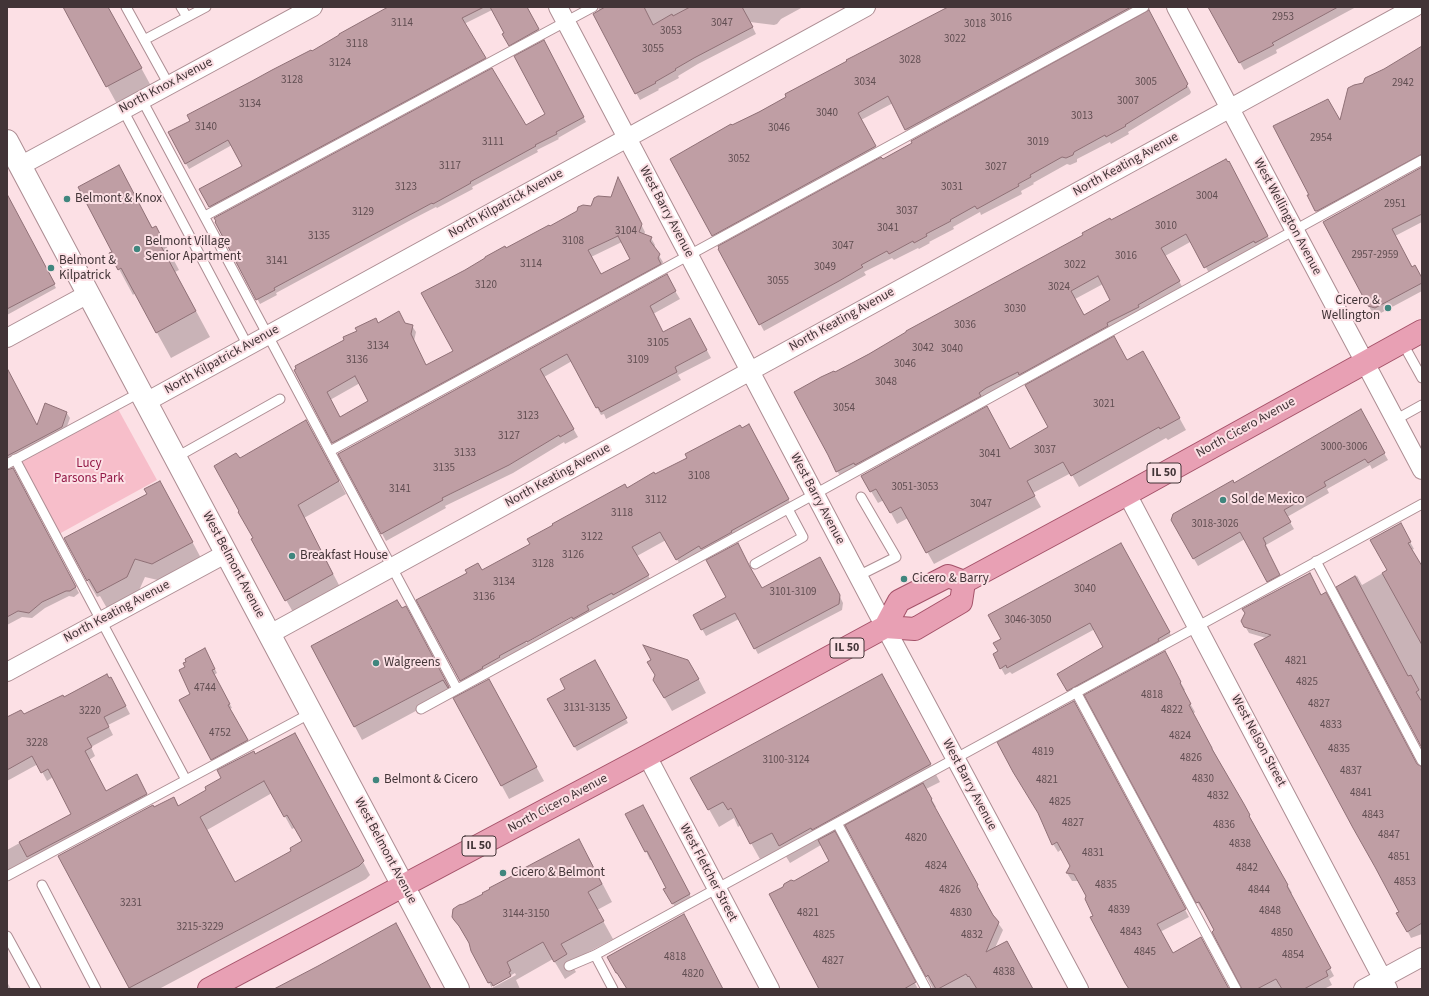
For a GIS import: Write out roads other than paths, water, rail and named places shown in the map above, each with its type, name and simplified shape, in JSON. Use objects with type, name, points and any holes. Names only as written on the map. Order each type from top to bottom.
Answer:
[{"type":"main road","name":"West Belmont Avenue","points":[[7,141],[458,989]]},
{"type":"main road","name":"North Cicero Avenue","points":[[964,582],[1422,331]]},
{"type":"main road","points":[[948,576],[964,582],[961,602],[915,629],[884,627],[899,600],[948,576]]},
{"type":"main road","name":"North Cicero Avenue","points":[[209,989],[647,756],[884,627]]},
{"type":"street","name":"North Knox Avenue","points":[[20,166],[313,7]]},
{"type":"street","name":"North Kilpatrick Avenue","points":[[143,397],[248,346],[866,7]]},
{"type":"street","name":"West Wellington Avenue","points":[[1176,7],[1422,470]]},
{"type":"street","name":"North Keating Avenue","points":[[270,634],[1415,7]]},
{"type":"street","name":"West Barry Avenue","points":[[562,14],[884,627],[1079,989]]},
{"type":"street","points":[[7,338],[88,294]]},
{"type":"street","name":"West Nelson Street","points":[[1127,494],[1386,984]]},
{"type":"street","name":"North Keating Avenue","points":[[7,672],[227,554]]},
{"type":"street","name":"West Fletcher Street","points":[[647,756],[770,989]]},
{"type":"street","points":[[1363,989],[1386,984],[1422,957]]},
{"type":"lane","points":[[126,7],[168,85]]},
{"type":"lane","points":[[181,7],[186,18]]},
{"type":"lane","points":[[144,40],[206,7]]},
{"type":"lane","points":[[204,216],[562,14],[593,7]]},
{"type":"lane","points":[[330,451],[1144,7]]},
{"type":"lane","points":[[142,100],[457,690]]},
{"type":"lane","points":[[124,110],[248,346]]},
{"type":"lane","points":[[421,709],[1422,160]]},
{"type":"lane","points":[[1402,342],[1422,378]]},
{"type":"lane","points":[[143,397],[11,461],[102,621],[186,780]]},
{"type":"lane","points":[[175,458],[280,399]]},
{"type":"lane","points":[[1395,420],[1422,405]]},
{"type":"lane","points":[[858,576],[896,557],[862,497]]},
{"type":"lane","points":[[569,966],[595,955],[1422,504]]},
{"type":"lane","points":[[755,564],[803,537],[788,509]]},
{"type":"lane","points":[[1316,561],[1422,761]]},
{"type":"lane","points":[[1076,692],[1236,989]]},
{"type":"lane","points":[[7,876],[311,713]]},
{"type":"lane","points":[[837,823],[926,989]]},
{"type":"lane","points":[[42,885],[96,989]]},
{"type":"lane","points":[[7,936],[36,989]]},
{"type":"lane","points":[[595,955],[613,989]]},
{"type":"place","name":"Belmont & Knox","points":[[67,199]]},
{"type":"place","name":"Belmont Village Senior Apartment","points":[[137,249]]},
{"type":"place","name":"Belmont & Kilpatrick","points":[[51,268]]},
{"type":"place","name":"Cicero & Wellington","points":[[1388,308]]},
{"type":"place","name":"Sol de Mexico","points":[[1223,500]]},
{"type":"place","name":"Breakfast House","points":[[292,556]]},
{"type":"place","name":"Cicero & Barry","points":[[904,579]]},
{"type":"place","name":"Walgreens","points":[[376,663]]},
{"type":"place","name":"Belmont & Cicero","points":[[376,780]]},
{"type":"place","name":"Cicero & Belmont","points":[[503,873]]},
{"type":"park label","name":"Lucy Parsons Park","points":[[89,472]]}]
